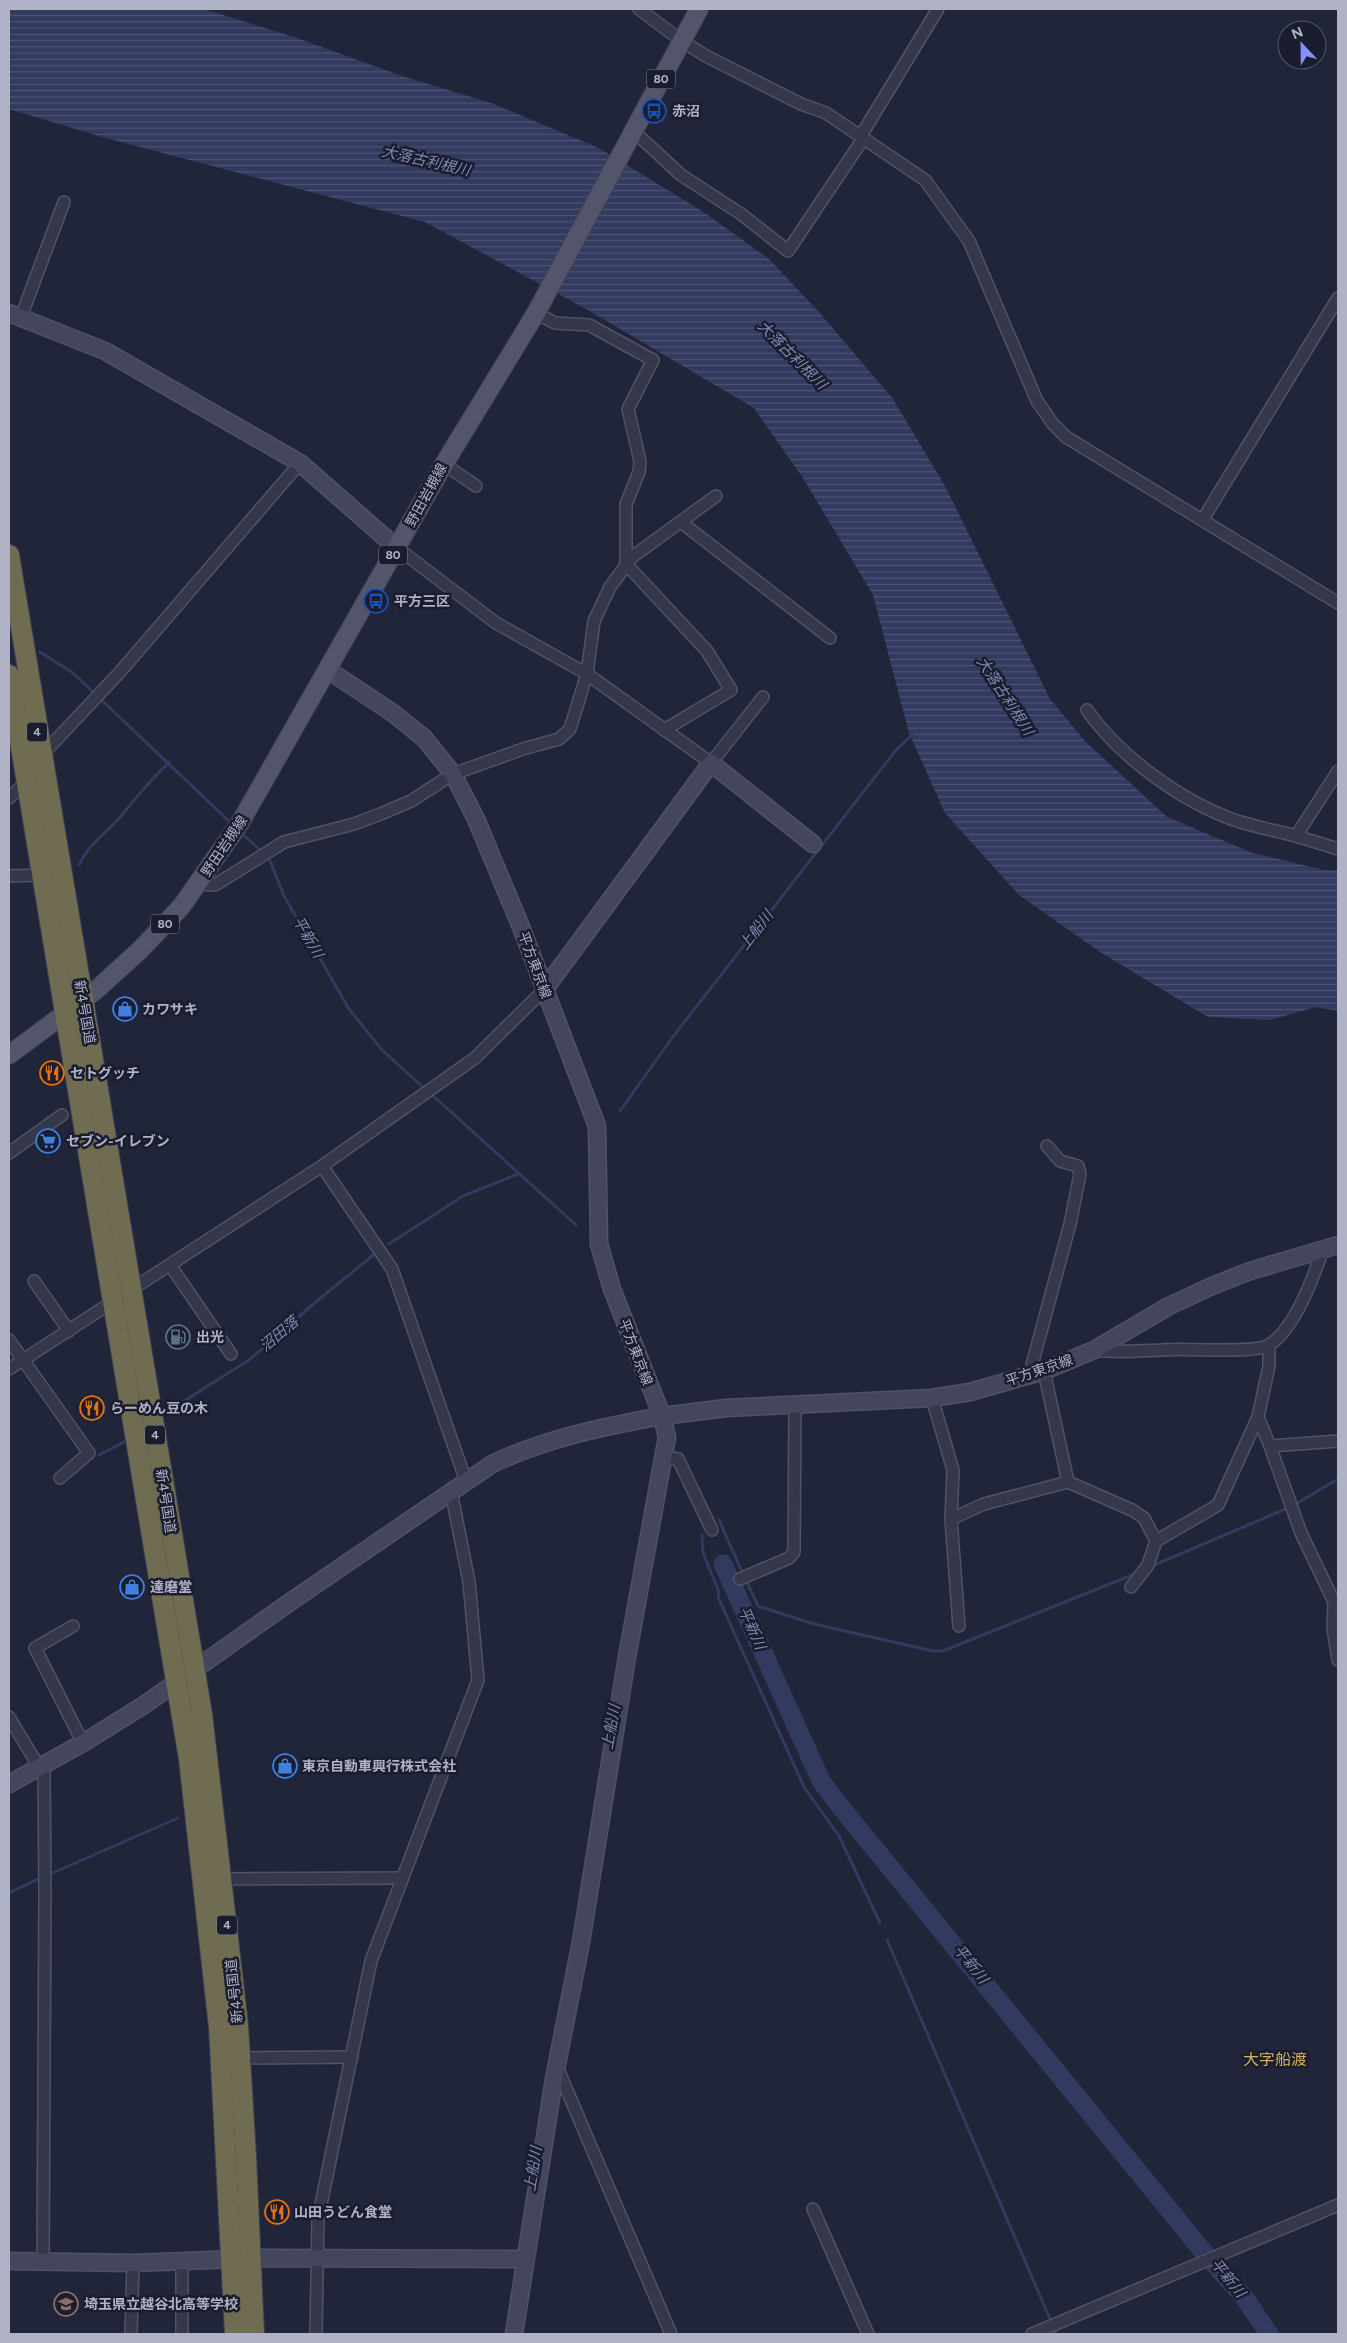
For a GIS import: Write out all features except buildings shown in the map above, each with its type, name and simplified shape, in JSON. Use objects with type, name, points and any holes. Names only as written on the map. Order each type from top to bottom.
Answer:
[{"type":"highway","name":"新4号国道","points":[[9,555],[194,1669],[222,1879],[240,2058],[241,2260],[235,2334]]},
{"type":"highway","name":"新4号国道","points":[[9,676],[178,1682],[194,1791],[241,2260],[254,2334]]},
{"type":"main road","name":"野田岩槻線","points":[[11,1050],[83,1001],[140,950],[181,907],[236,829],[444,464],[536,312],[699,9]]},
{"type":"street","points":[[639,9],[682,41],[800,104],[826,113],[925,180],[965,234],[1037,401],[1053,424],[1066,436],[1338,603]]},
{"type":"street","points":[[632,133],[640,136],[682,175],[741,214],[788,251],[861,137],[938,9]]},
{"type":"street","points":[[64,202],[15,315],[105,351],[300,463],[397,548],[496,624],[587,674],[711,763],[813,844]]},
{"type":"street","points":[[1203,519],[1338,298]]},
{"type":"street","points":[[536,312],[556,323],[588,325],[652,360],[628,409],[640,461],[637,477],[626,504],[626,564],[707,651],[730,690],[664,730]]},
{"type":"street","points":[[41,756],[120,672],[300,463]]},
{"type":"street","points":[[444,464],[476,486]]},
{"type":"street","points":[[199,884],[215,884],[267,850],[284,842],[354,824],[411,801],[453,774],[523,748],[559,739],[570,729],[587,674],[594,621],[609,589],[632,557],[716,496]]},
{"type":"street","points":[[680,522],[830,638]]},
{"type":"street","name":"平方東京線","points":[[328,670],[393,713],[424,738],[453,774],[479,828],[521,927],[597,1126],[599,1244],[612,1289],[662,1416],[726,1408],[932,1398],[970,1392],[1037,1373],[1094,1350],[1169,1306],[1212,1286],[1250,1271],[1331,1247]]},
{"type":"street","points":[[9,1369],[322,1166],[475,1058],[544,990],[711,763],[763,697]]},
{"type":"street","points":[[1087,710],[1101,730],[1122,750],[1171,788],[1236,820],[1338,849]]},
{"type":"street","points":[[1296,836],[1338,772]]},
{"type":"street","points":[[9,798],[27,781]]},
{"type":"street","points":[[9,876],[42,875]]},
{"type":"street","points":[[9,1153],[62,1115]]},
{"type":"street","points":[[1047,1146],[1060,1161],[1078,1166],[1080,1174],[1037,1373],[1068,1482]]},
{"type":"street","points":[[322,1166],[392,1269],[466,1481]]},
{"type":"street","points":[[1094,1350],[1137,1352],[1252,1349],[1269,1346],[1288,1326],[1316,1270],[1331,1247]]},
{"type":"street","points":[[170,1265],[231,1354]]},
{"type":"street","points":[[34,1281],[69,1331]]},
{"type":"street","points":[[9,1340],[89,1454],[60,1478]]},
{"type":"street","points":[[1131,1587],[1148,1565],[1156,1542],[1218,1506],[1258,1417],[1269,1366],[1269,1346]]},
{"type":"street","points":[[932,1398],[953,1470],[951,1520],[959,1626]]},
{"type":"street","points":[[740,1579],[789,1558],[794,1552],[795,1404]]},
{"type":"street","points":[[9,1784],[83,1743],[178,1682],[194,1669],[492,1464],[525,1448],[580,1432],[662,1416],[667,1437],[664,1457],[628,1657],[581,1942],[518,2259],[514,2334]]},
{"type":"street","points":[[1258,1417],[1300,1533],[1334,1602],[1334,1628],[1338,1660]]},
{"type":"street","points":[[1270,1446],[1338,1441]]},
{"type":"street","points":[[664,1457],[678,1459],[712,1530]]},
{"type":"street","points":[[951,1520],[984,1504],[1068,1482],[1132,1510],[1144,1518],[1156,1542]]},
{"type":"street","points":[[316,2334],[318,2219],[371,1961],[478,1680],[469,1582],[451,1491]]},
{"type":"street","points":[[73,1626],[35,1648],[83,1743]]},
{"type":"street","points":[[9,1717],[41,1766],[45,1876],[43,2261]]},
{"type":"street","points":[[222,1879],[402,1878]]},
{"type":"street","points":[[240,2058],[352,2057]]},
{"type":"street","points":[[557,2067],[671,2334]]},
{"type":"street","points":[[1032,2334],[1338,2205]]},
{"type":"street","points":[[813,2209],[868,2334]]},
{"type":"street","points":[[9,2261],[132,2263],[316,2258],[518,2259]]},
{"type":"street","points":[[182,2262],[182,2334]]},
{"type":"street","points":[[131,2334],[132,2263]]},
{"type":"water","name":"大落古利根川","points":[[9,9],[204,9],[297,38],[402,76],[491,103],[599,148],[702,211],[768,258],[819,312],[893,399],[945,486],[1050,699],[1085,741],[1167,817],[1253,853],[1324,870],[1338,870],[1338,1011],[1316,1007],[1270,1020],[1208,1017],[1100,952],[1019,895],[945,813],[909,733],[873,595],[803,478],[754,408],[588,310],[425,222],[102,137],[9,109]]},
{"type":"waterway","name":"平新川","points":[[40,652],[72,672],[232,824]]},
{"type":"waterway","name":"上船川","points":[[620,1111],[672,1038],[896,750],[912,735]]},
{"type":"waterway","points":[[79,865],[93,844],[117,821],[169,762]]},
{"type":"waterway","name":"平新川","points":[[240,832],[269,858],[284,896],[349,1009],[382,1050],[425,1089]]},
{"type":"waterway","name":"平新川","points":[[430,1093],[576,1225]]},
{"type":"waterway","name":"沼田落","points":[[389,1244],[463,1196],[518,1174]]},
{"type":"waterway","name":"沼田落","points":[[173,1408],[249,1360],[377,1252]]},
{"type":"waterway","name":"沼田落","points":[[99,1455],[124,1442]]},
{"type":"waterway","points":[[1294,1505],[1338,1479]]},
{"type":"waterway","points":[[1152,1566],[1288,1508]]},
{"type":"waterway","points":[[719,1520],[743,1574]]},
{"type":"waterway","points":[[702,1535],[703,1553],[719,1592],[718,1597],[804,1787],[839,1836],[880,1923]]},
{"type":"waterway","name":"平新川","points":[[723,1564],[821,1781],[1206,2255],[1244,2297],[1269,2334]]},
{"type":"waterway","points":[[746,1580],[758,1606],[814,1624],[933,1651],[943,1651],[1137,1573]]},
{"type":"waterway","points":[[48,1875],[178,1818]]},
{"type":"waterway","points":[[9,1893],[42,1877]]},
{"type":"waterway","points":[[887,1940],[1050,2319]]},
{"type":"place","name":"赤沼","points":[[654,111]]},
{"type":"place","name":"平方三区","points":[[376,601]]},
{"type":"place","name":"カワサキ","points":[[125,1009]]},
{"type":"place","name":"セトグッチ","points":[[52,1073]]},
{"type":"place","name":"セブン-イレブン","points":[[48,1141]]},
{"type":"place","name":"出光","points":[[178,1337]]},
{"type":"place","name":"らーめん豆の木","points":[[92,1408]]},
{"type":"place","name":"達磨堂","points":[[132,1587]]},
{"type":"place","name":"東京自動車興行株式会社","points":[[285,1766]]},
{"type":"place","name":"山田うどん食堂","points":[[277,2212]]},
{"type":"place","name":"埼玉県立越谷北高等学校","points":[[66,2304]]},
{"type":"district","name":"大字船渡","points":[[1275,2059]]}]
